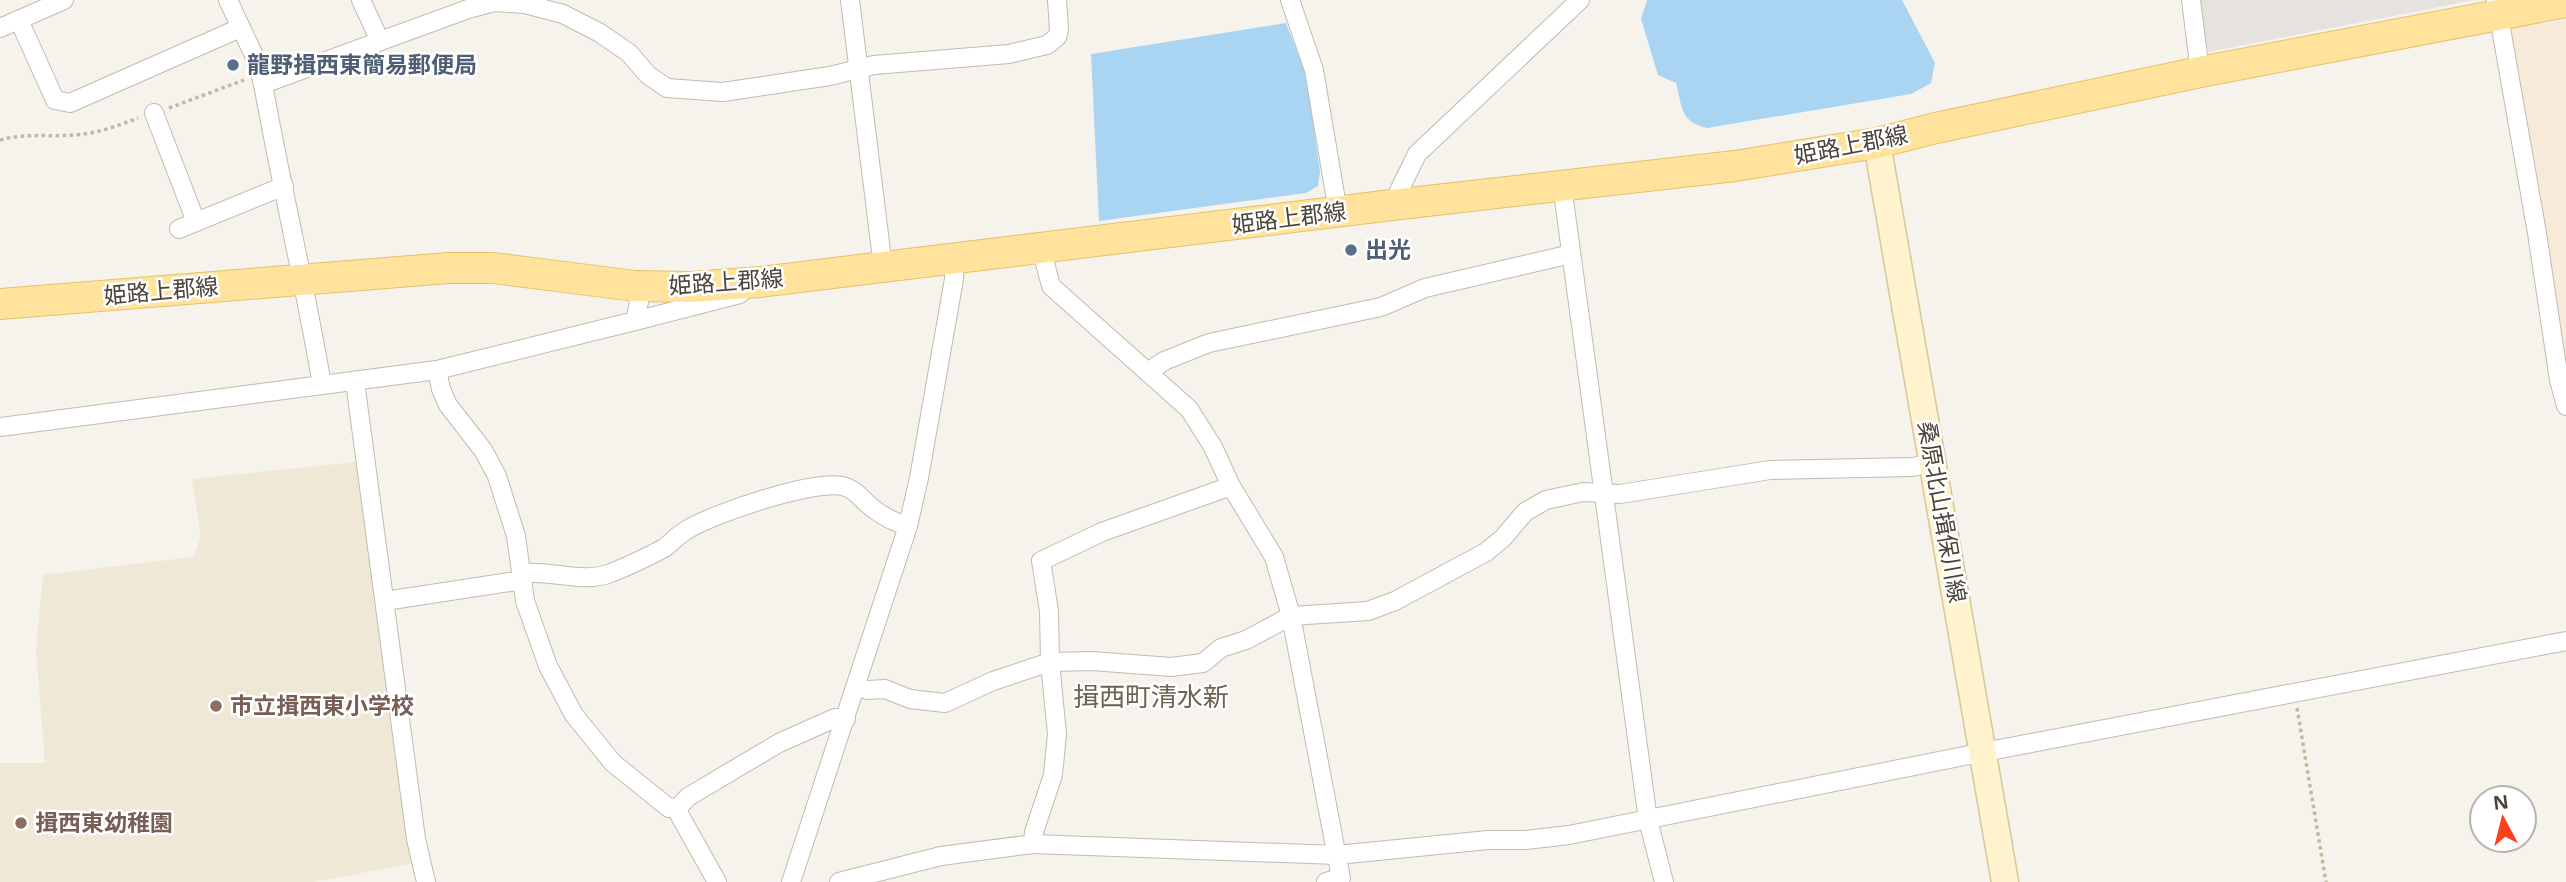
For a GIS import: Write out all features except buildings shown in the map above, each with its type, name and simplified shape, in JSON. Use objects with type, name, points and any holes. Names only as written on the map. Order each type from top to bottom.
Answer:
[{"type":"main road","name":"姫路上郡線","points":[[0,304],[448,268],[493,268],[635,286],[692,287],[761,282],[1735,166],[1877,143],[2498,7],[2566,2]]},
{"type":"main road","name":"桑原北山揖保川線","points":[[1877,143],[2005,882]]},
{"type":"street","points":[[0,29],[64,0]]},
{"type":"street","points":[[228,0],[262,80],[309,307],[322,385]]},
{"type":"street","points":[[361,0],[380,41]]},
{"type":"street","points":[[850,0],[883,267]]},
{"type":"street","points":[[262,80],[494,2],[525,4],[563,14],[600,33],[629,53],[648,75],[667,88],[723,92],[830,76],[874,65],[1009,54],[1047,45],[1057,37],[1059,30],[1056,0]]},
{"type":"street","points":[[1290,0],[1314,70],[1338,212]]},
{"type":"street","points":[[1392,205],[1417,154],[1580,0]]},
{"type":"street","points":[[2191,0],[2200,72]]},
{"type":"street","points":[[2498,7],[2566,406]]},
{"type":"street","points":[[19,20],[55,100],[70,103],[240,28]]},
{"type":"street","points":[[154,113],[196,222]]},
{"type":"street","points":[[179,229],[284,186]]},
{"type":"street","points":[[1562,186],[1648,820],[1664,882]]},
{"type":"street","points":[[1041,248],[1051,286],[1189,409],[1274,557],[1291,616],[1337,855],[1340,878],[1326,882]]},
{"type":"street","points":[[1147,372],[1164,361],[1209,343],[1381,307],[1425,288],[1571,254]]},
{"type":"street","points":[[791,882],[908,526],[934,399],[956,258]]},
{"type":"street","points":[[0,427],[437,370],[747,293],[761,282]]},
{"type":"street","points":[[635,286],[639,302],[635,321]]},
{"type":"street","points":[[437,370],[448,405],[483,450],[497,476],[516,536],[525,601],[548,666],[574,715],[612,763],[669,808],[680,807]]},
{"type":"street","points":[[355,382],[416,839],[426,882]]},
{"type":"street","points":[[857,687],[867,690],[886,689],[910,699],[945,703],[993,681],[1050,662],[1092,661],[1171,667],[1203,663],[1221,648],[1246,640],[1291,616],[1368,611],[1395,601],[1486,552],[1503,538],[1525,512],[1546,500],[1583,492],[1620,494],[1770,470],[1912,467],[1934,463]]},
{"type":"street","points":[[385,601],[539,572],[586,578],[609,573],[665,547],[684,531],[700,523],[779,495],[821,486],[840,485],[854,490],[873,509],[892,521],[908,526]]},
{"type":"street","points":[[1033,844],[1034,832],[1054,775],[1057,734],[1050,662],[1049,611],[1041,561],[1102,532],[1231,486]]},
{"type":"street","points":[[839,882],[941,856],[1033,844],[1337,855],[1569,835],[1984,751],[2566,641]]},
{"type":"street","points":[[716,882],[680,814],[680,807],[688,797],[779,743],[835,718],[846,719]]},
{"type":"path","points":[[0,140],[17,135],[85,134],[106,130],[262,80]]},
{"type":"path","points":[[2294,692],[2326,882]]},
{"type":"shaded area","points":[[2200,0],[2475,0],[2208,52]]},
{"type":"shaded area","points":[[2566,20],[2566,369],[2505,38],[2510,29]]},
{"type":"shaded area","name":"市立揖西東小学校","points":[[356,462],[413,863],[314,882],[0,882],[0,763],[45,763],[36,650],[43,575],[193,557],[201,537],[192,479]]},
{"type":"water","points":[[1647,0],[1902,0],[1935,63],[1931,83],[1911,94],[1707,128],[1687,117],[1681,106],[1676,83],[1658,75],[1641,19]]},
{"type":"water","points":[[1286,23],[1306,75],[1320,171],[1318,186],[1306,193],[1099,221],[1091,54]]},
{"type":"place","name":"龍野揖西東簡易郵便局","points":[[233,65]]},
{"type":"place","name":"出光","points":[[1351,250]]},
{"type":"place","name":"市立揖西東小学校","points":[[216,706]]},
{"type":"place","name":"揖西東幼稚園","points":[[21,823]]},
{"type":"district","name":"揖西町清水新","points":[[1151,697]]}]
